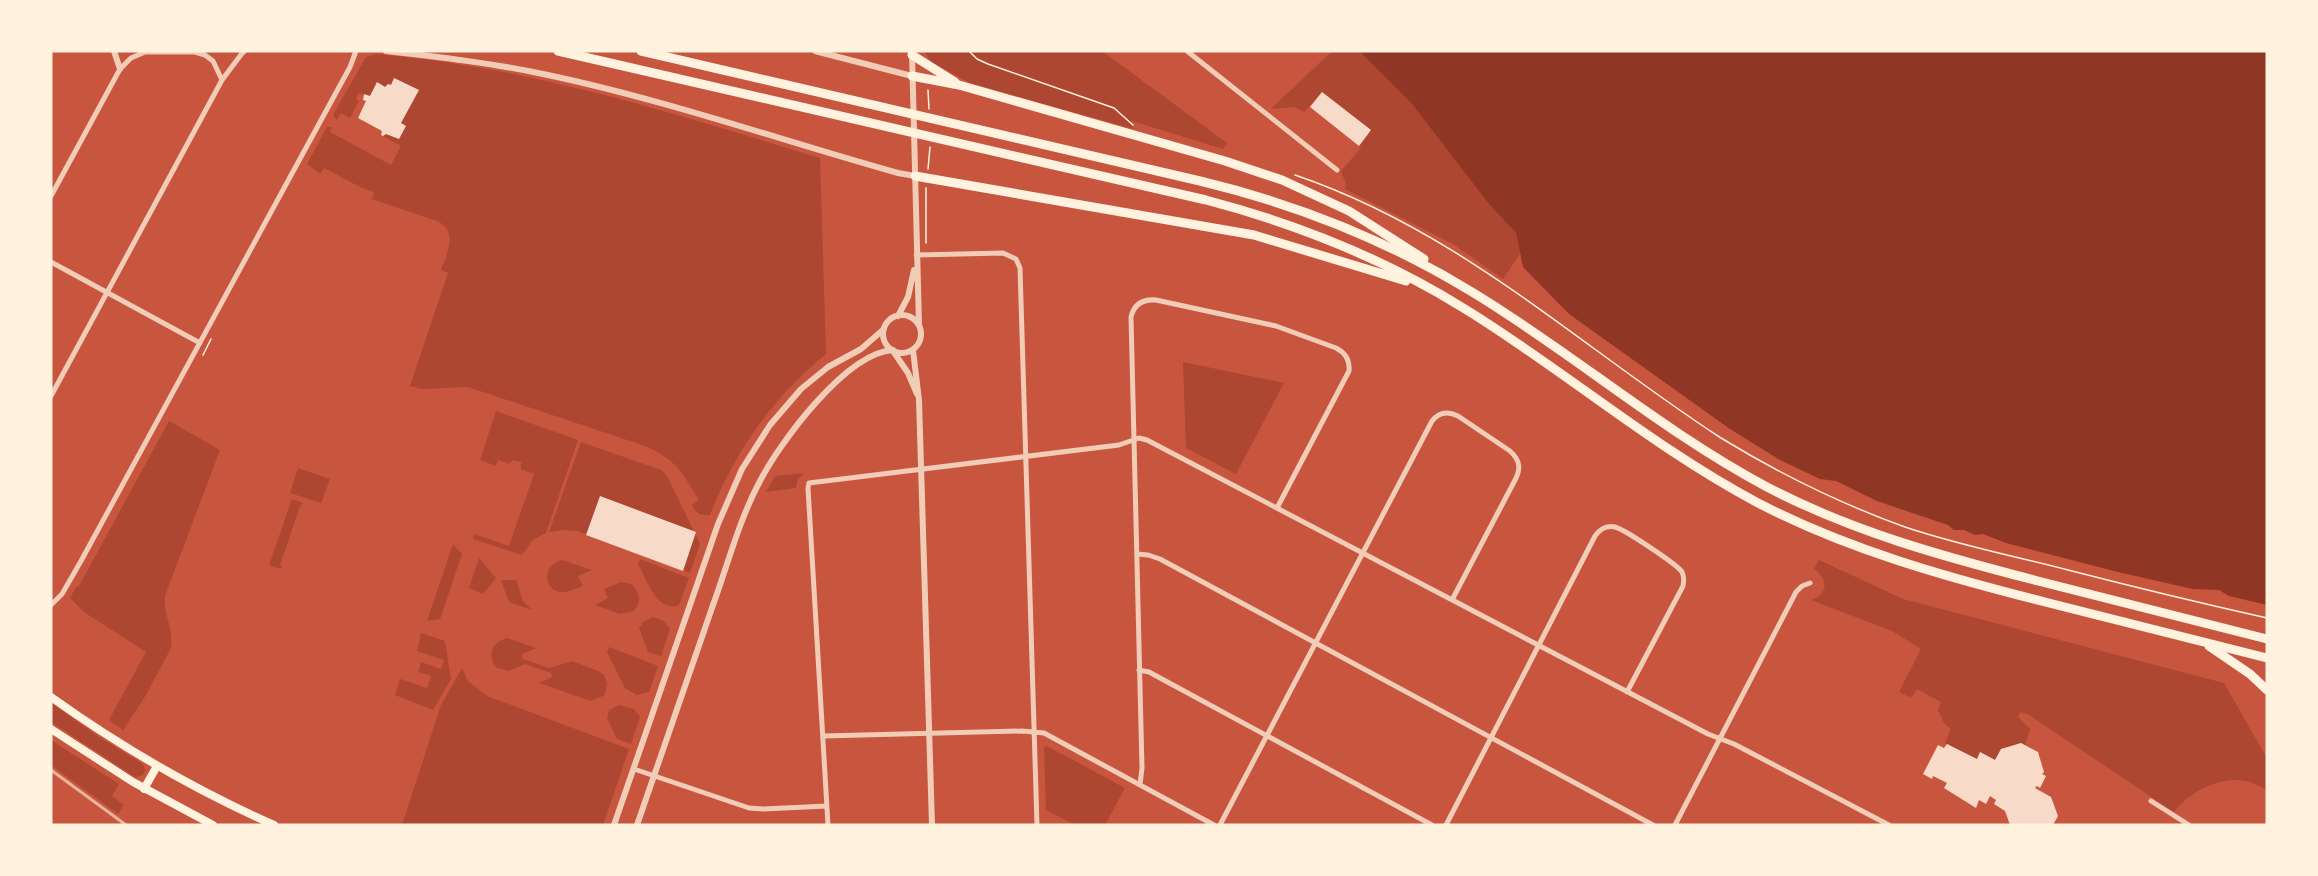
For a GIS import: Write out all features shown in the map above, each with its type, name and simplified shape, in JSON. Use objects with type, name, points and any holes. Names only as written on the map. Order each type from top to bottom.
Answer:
[{"type":"highway","points":[[558,51],[1206,200],[1270,219],[1349,249],[1431,289],[1508,337],[1695,467],[1750,499],[1817,531],[1881,557],[1933,573],[2267,658]]},
{"type":"highway","points":[[641,51],[1200,180],[1294,207],[1391,248],[1441,273],[1486,300]]},
{"type":"highway","points":[[912,53],[959,85]]},
{"type":"highway","points":[[912,76],[959,85],[1225,161],[1293,184],[1324,198],[1365,220],[1486,300],[1699,448],[1768,487],[1828,516],[1925,552],[2267,639]]},
{"type":"highway","points":[[915,176],[1254,235],[1431,289]]},
{"type":"highway","points":[[2202,642],[2250,674],[2267,690]]},
{"type":"main road","points":[[51,697],[157,766],[225,803],[274,825]]},
{"type":"main road","points":[[51,729],[144,789],[213,825]]},
{"type":"main road","points":[[144,789],[157,766]]},
{"type":"street","points":[[114,51],[120,69]]},
{"type":"street","points":[[51,396],[222,80],[244,51]]},
{"type":"street","points":[[51,605],[70,581],[350,67],[356,51]]},
{"type":"street","points":[[386,51],[468,61],[568,80],[685,110],[897,173],[915,176]]},
{"type":"street","points":[[814,51],[912,76]]},
{"type":"street","points":[[1187,51],[1337,170]]},
{"type":"street","points":[[51,196],[120,69],[131,58],[140,53],[195,52],[213,61],[222,80]]},
{"type":"street","points":[[912,53],[916,263],[920,339],[913,350],[919,400],[922,469],[932,825]]},
{"type":"street","points":[[916,255],[1003,253],[1019,263],[1036,825]]},
{"type":"street","points":[[51,262],[200,343]]},
{"type":"street","points":[[898,316],[908,297],[916,263]]},
{"type":"street","points":[[1140,785],[1142,774],[1131,317],[1134,308],[1140,302],[1156,300],[1285,329],[1336,348],[1347,358],[1349,371],[1277,508]]},
{"type":"street","points":[[614,825],[718,524],[746,461],[777,416],[801,389],[828,367],[861,349],[884,329],[888,321],[898,316],[911,318],[919,325]]},
{"type":"street","points":[[884,329],[885,342],[893,350],[908,374],[919,400]]},
{"type":"street","points":[[637,825],[738,533],[751,499],[764,474],[784,442],[815,403],[869,356],[893,350],[903,353],[913,350]]},
{"type":"street","points":[[1220,825],[1431,421],[1441,413],[1455,414],[1511,453],[1517,458],[1520,467],[1517,477],[1452,600]]},
{"type":"street","points":[[828,825],[808,491],[810,483],[1125,444],[1139,438],[1147,440],[1627,692],[1720,740],[1734,744],[1888,825]]},
{"type":"street","points":[[1446,825],[1595,536],[1601,529],[1618,528],[1679,568],[1684,581],[1627,692]]},
{"type":"street","points":[[1137,554],[1160,559],[1653,825]]},
{"type":"street","points":[[1675,825],[1796,592],[1802,586],[1810,583]]},
{"type":"street","points":[[1139,670],[1149,672],[1432,825]]},
{"type":"street","points":[[823,736],[1034,731],[1050,735],[1214,825]]},
{"type":"street","points":[[634,769],[756,809],[828,806]]},
{"type":"street","points":[[2151,801],[2189,825]]},
{"type":"path","points":[[969,51],[977,59],[988,64],[1114,108],[1135,126]]},
{"type":"path","points":[[1287,172],[1340,190],[1373,205],[1449,246],[1692,419],[1765,465],[1840,501],[1907,527],[1943,538],[2171,597],[2267,618]]},
{"type":"path","points":[[926,189],[926,243]]},
{"type":"path","points":[[203,355],[211,339]]},
{"type":"shaded area","points":[[924,51],[1102,51],[1227,143],[1223,149],[1132,121],[1129,123],[1134,129],[970,83],[931,62]]},
{"type":"shaded area","points":[[1332,51],[1359,51],[1412,104],[1489,204],[1516,233],[1520,254],[1503,279],[1453,244],[1345,189],[1346,184],[1341,171],[1361,148],[1359,146],[1371,130],[1322,92],[1304,112],[1294,107],[1271,109]]},
{"type":"shaded area","points":[[1359,51],[2267,51],[2267,605],[2229,596],[2219,590],[2193,589],[2006,543],[1983,534],[1975,535],[1964,530],[1954,530],[1948,525],[1877,501],[1836,481],[1820,479],[1780,460],[1730,429],[1569,314],[1523,267],[1516,233],[1489,204],[1412,104]]},
{"type":"shaded area","points":[[376,54],[489,69],[601,94],[820,158],[826,354],[789,389],[757,427],[731,469],[710,515],[701,514],[694,508],[692,505],[699,500],[673,463],[648,447],[468,387],[422,389],[410,386],[448,273],[441,270],[450,243],[448,231],[437,221],[372,199],[374,192],[324,168],[320,174],[307,164],[327,127],[332,127],[330,132],[391,165],[401,146],[383,136],[386,134],[399,139],[401,123],[418,90],[395,78],[391,85],[388,84],[385,87],[377,82],[370,96],[359,93],[356,100],[359,101],[350,118],[341,113],[337,120],[333,115],[366,57]]},
{"type":"shaded area","points":[[1183,362],[1284,383],[1236,474],[1186,448]]},
{"type":"shaded area","points":[[496,411],[578,440],[546,533],[533,540],[522,555],[473,539],[474,534],[509,546],[534,474],[521,469],[521,462],[513,460],[509,464],[498,460],[496,466],[480,460]]},
{"type":"shaded area","points":[[169,421],[220,450],[165,596],[171,648],[146,695],[123,730],[109,720],[146,652],[84,612],[70,598],[79,586]]},
{"type":"shaded area","points":[[581,442],[661,470],[667,476],[700,544],[690,573],[577,531],[549,532]]},
{"type":"shaded area","points":[[298,468],[330,479],[321,503],[290,493]]},
{"type":"shaded area","points":[[804,473],[798,479],[796,488],[766,492],[775,476]]},
{"type":"shaded area","points":[[292,499],[303,503],[280,565],[281,569],[269,565]]},
{"type":"shaded area","points":[[453,544],[462,554],[440,619],[427,621]]},
{"type":"shaded area","points":[[479,558],[496,578],[483,594],[469,588]]},
{"type":"shaded area","points":[[640,559],[689,578],[679,605],[664,604],[658,599],[638,564]]},
{"type":"shaded area","points":[[562,560],[592,570],[578,576],[583,586],[566,592],[552,589],[547,579],[550,567]]},
{"type":"shaded area","points":[[1819,560],[1903,599],[2224,683],[2267,758],[2267,790],[2254,783],[2235,780],[2216,783],[2196,792],[2174,812],[2029,715],[2020,712],[2018,717],[2030,729],[2025,745],[2021,743],[2001,749],[1995,760],[1980,752],[1977,759],[1945,743],[1951,729],[1944,723],[1938,710],[1941,702],[1917,689],[1913,696],[1909,697],[1899,692],[1921,649],[1892,631],[1811,600],[1821,594],[1824,586],[1822,577],[1814,569]]},
{"type":"shaded area","points":[[501,580],[516,580],[523,601],[532,610],[509,602]]},
{"type":"shaded area","points":[[621,582],[631,584],[638,593],[639,600],[634,611],[620,614],[595,605],[608,598],[604,589]]},
{"type":"shaded area","points":[[653,617],[664,621],[670,629],[661,656],[648,652],[639,628],[644,621]]},
{"type":"shaded area","points":[[421,633],[445,641],[451,679],[433,710],[395,695],[400,679],[427,688],[431,676],[418,672],[421,662],[441,669],[444,660],[417,651]]},
{"type":"shaded area","points":[[507,638],[536,648],[522,654],[523,659],[549,668],[572,661],[598,671],[604,675],[607,684],[605,695],[591,701],[539,683],[552,677],[551,673],[525,664],[509,671],[497,668],[492,659],[492,650],[494,646]]},
{"type":"shaded area","points":[[609,647],[658,666],[649,692],[637,695],[625,688],[607,652]]},
{"type":"shaded area","points":[[462,668],[468,681],[487,696],[629,749],[603,825],[402,825],[441,705]]},
{"type":"shaded area","points":[[51,703],[99,737],[143,764],[145,770],[143,775],[135,777],[51,722]]},
{"type":"shaded area","points":[[619,705],[634,709],[640,717],[631,744],[617,739],[607,718],[609,710]]},
{"type":"shaded area","points":[[51,740],[119,784],[112,796],[124,805],[118,814],[51,765]]},
{"type":"shaded area","points":[[1047,746],[1125,788],[1105,825],[1075,825],[1046,810],[1044,747]]},
{"type":"building","points":[[394,78],[419,90],[401,123],[406,126],[399,139],[386,134],[381,135],[382,131],[358,118],[366,101],[363,100],[364,94],[370,96],[377,82],[385,87],[388,84],[391,85]]},
{"type":"building","points":[[1322,92],[1371,130],[1359,146],[1310,107]]},
{"type":"building","points":[[600,496],[696,532],[683,571],[586,535]]},
{"type":"building","points":[[2021,743],[2038,752],[2044,772],[2042,774],[2046,776],[2040,788],[2037,786],[2035,788],[2051,797],[2058,816],[2053,825],[2010,825],[2005,811],[1994,804],[1996,800],[1990,796],[1986,804],[1979,800],[1976,808],[1944,788],[1947,783],[1923,774],[1938,745],[1944,748],[1947,744],[1977,759],[1980,752],[1995,760],[2001,749]]},
{"type":"railway","points":[[51,770],[126,825]]}]
